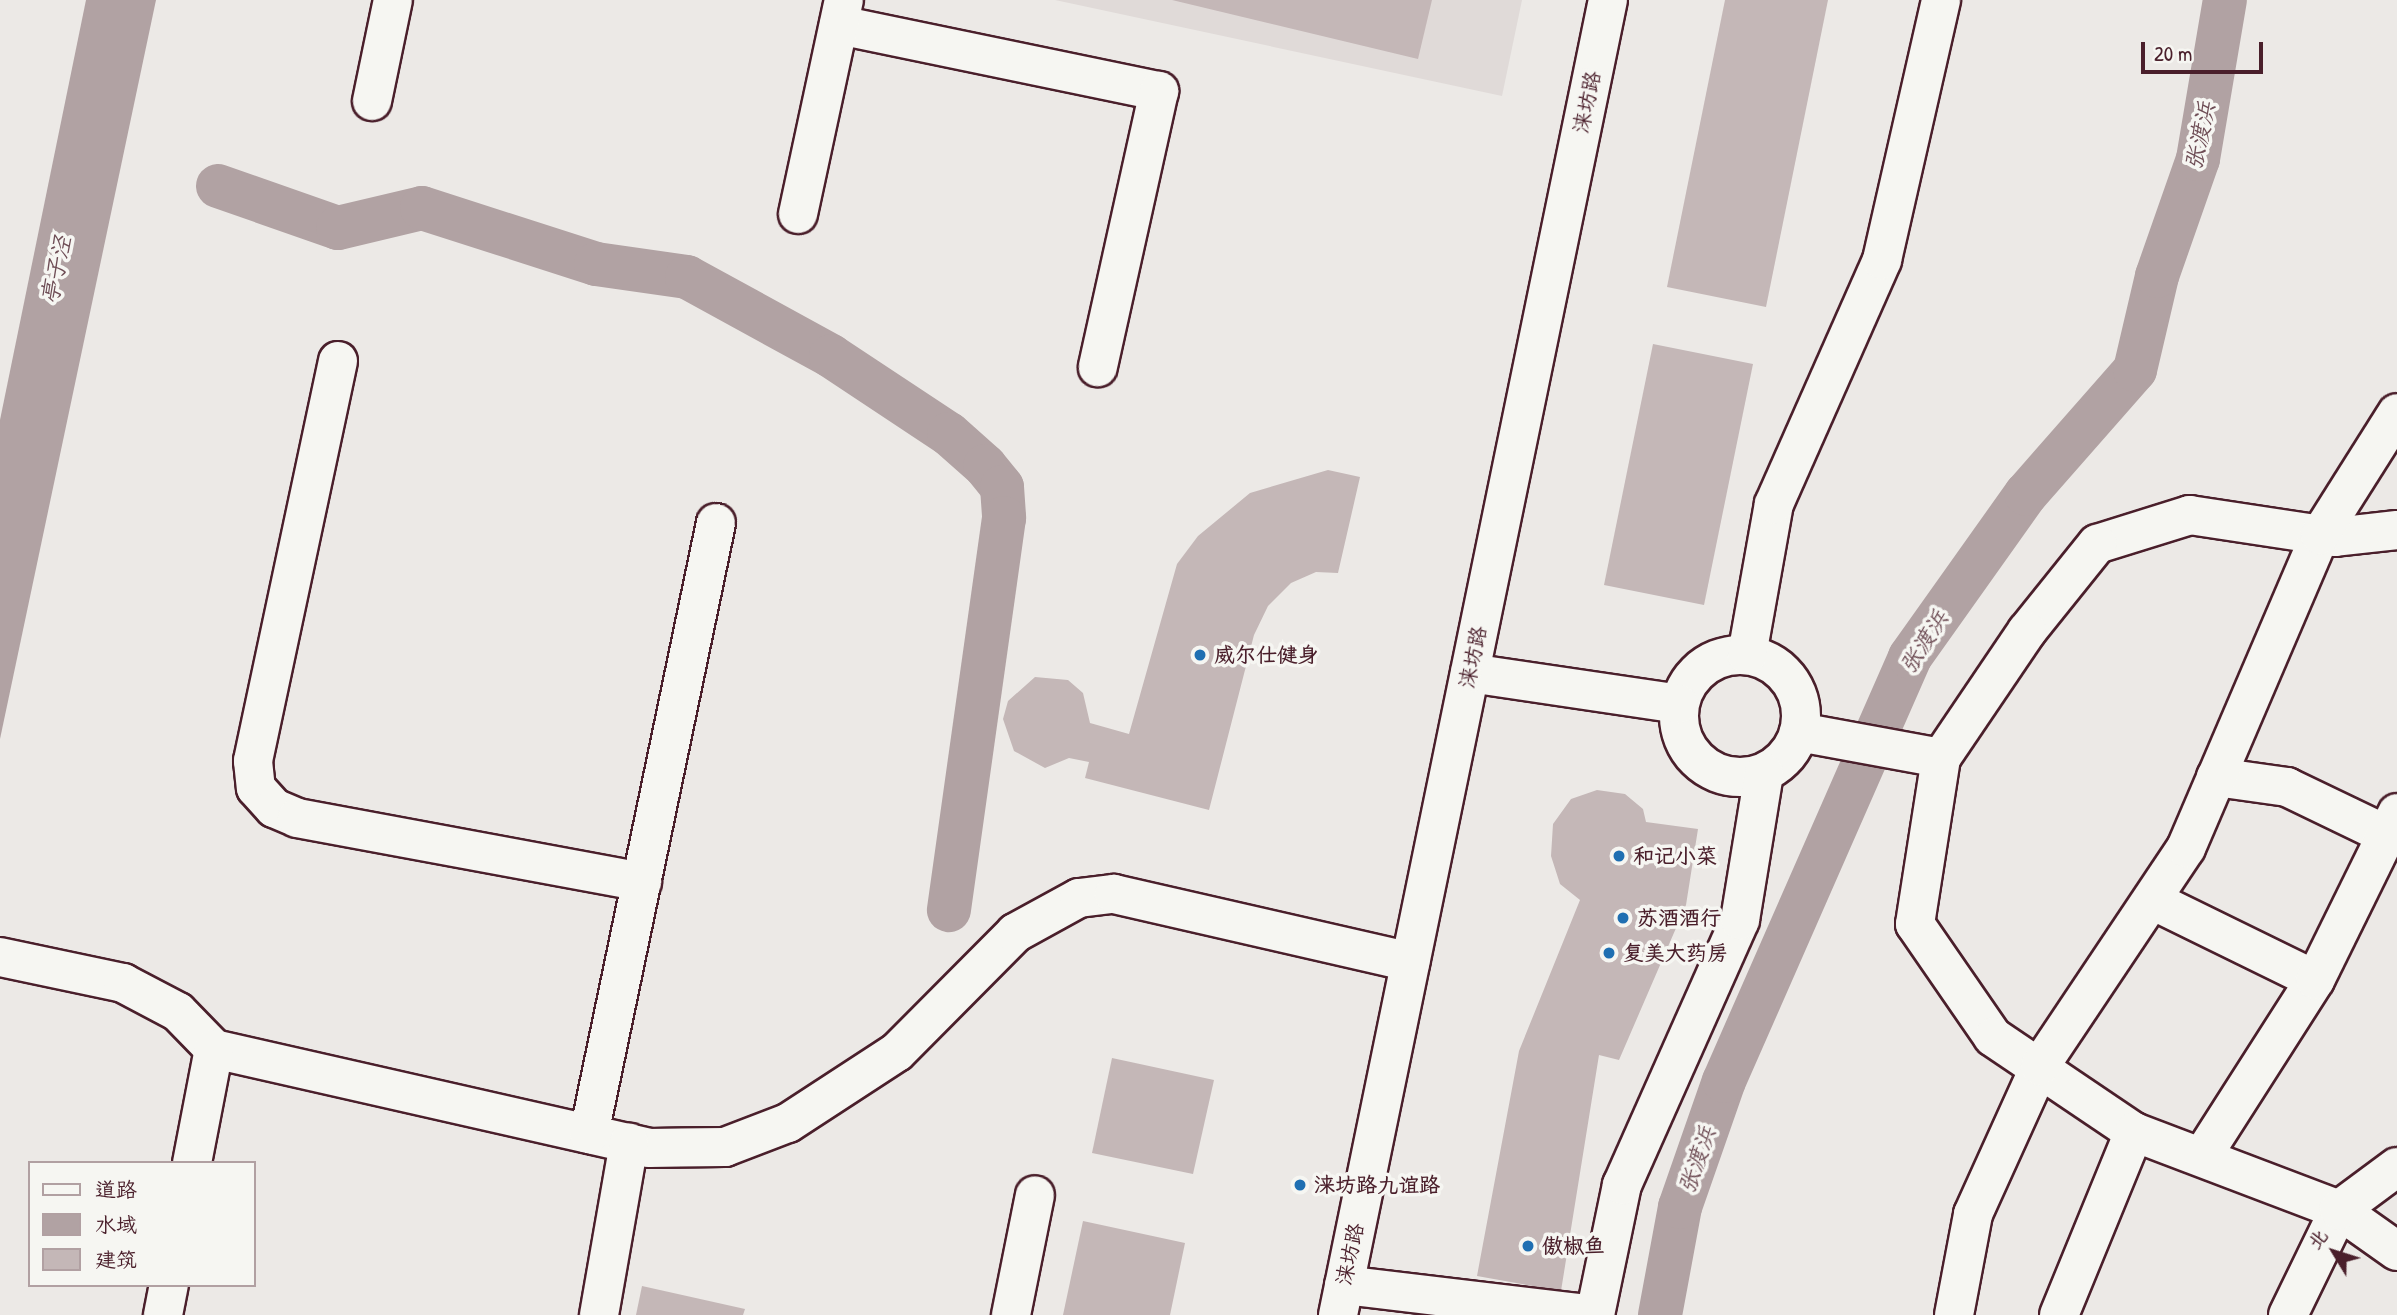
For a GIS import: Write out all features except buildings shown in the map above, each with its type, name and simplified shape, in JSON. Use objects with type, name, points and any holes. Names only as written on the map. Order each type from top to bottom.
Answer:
[{"type":"street","points":[[372,101],[393,0]]},
{"type":"street","name":"涞坊路","points":[[1341,1300],[1608,0]]},
{"type":"street","points":[[1747,655],[1774,504],[1882,260],[1941,0]]},
{"type":"street","points":[[799,214],[841,12],[1159,91],[1098,367]]},
{"type":"street","points":[[338,361],[253,761],[256,788],[274,807],[298,818],[642,882]]},
{"type":"street","points":[[1954,1315],[1973,1214],[2040,1066],[2154,901],[2216,778],[2320,535],[2397,413]]},
{"type":"street","points":[[2397,530],[2320,535],[2190,516],[2097,544],[2027,631],[1941,758],[1915,924],[1993,1037],[2040,1066],[2134,1132],[2203,1155],[2339,1210],[2397,1251]]},
{"type":"street","points":[[589,1134],[716,523]]},
{"type":"street","points":[[1747,655],[1767,662],[1796,690],[1799,732],[1786,756],[1764,773],[1746,778],[1709,770],[1684,742],[1679,704],[1696,672],[1712,662],[1747,655]]},
{"type":"street","points":[[1470,673],[1679,704]]},
{"type":"street","points":[[1799,732],[1941,758]]},
{"type":"street","points":[[1341,1300],[1595,1315],[1622,1185],[1740,920],[1764,773]]},
{"type":"street","points":[[2203,1155],[2315,980],[2394,825],[2287,787],[2216,778]]},
{"type":"street","points":[[0,957],[123,983],[178,1012],[214,1049],[629,1143],[725,1147],[788,1123],[897,1052],[1015,933],[1079,898],[1114,894],[1410,962]]},
{"type":"street","points":[[2154,901],[2315,980]]},
{"type":"street","points":[[192,1161],[214,1049]]},
{"type":"street","points":[[2059,1315],[2134,1132]]},
{"type":"street","points":[[599,1315],[629,1143]]},
{"type":"street","points":[[2288,1315],[2339,1210],[2397,1167]]},
{"type":"street","points":[[1011,1315],[1035,1195]]},
{"type":"street","points":[[163,1315],[169,1287]]},
{"type":"shaded area","points":[[1055,0],[1522,0],[1502,96]]},
{"type":"water","name":"亭子泾","points":[[86,0],[156,0],[0,739],[0,420]]},
{"type":"waterway","name":"张渡浜","points":[[1660,1315],[1680,1207],[1724,1081],[1910,657],[2026,494],[2135,370],[2157,276],[2198,159],[2225,0]]},
{"type":"waterway","points":[[218,186],[338,228],[422,208],[596,264],[687,277],[831,356],[949,434],[985,466],[1002,487],[1004,518],[949,910]]},
{"type":"place","name":"威尔仕健身","points":[[1200,655]]},
{"type":"place","name":"和记小菜","points":[[1619,856]]},
{"type":"place","name":"苏酒酒行","points":[[1623,918]]},
{"type":"place","name":"复美大药房","points":[[1609,953]]},
{"type":"place","name":"涞坊路九谊路","points":[[1300,1185]]},
{"type":"place","name":"傲椒鱼","points":[[1528,1246]]}]
